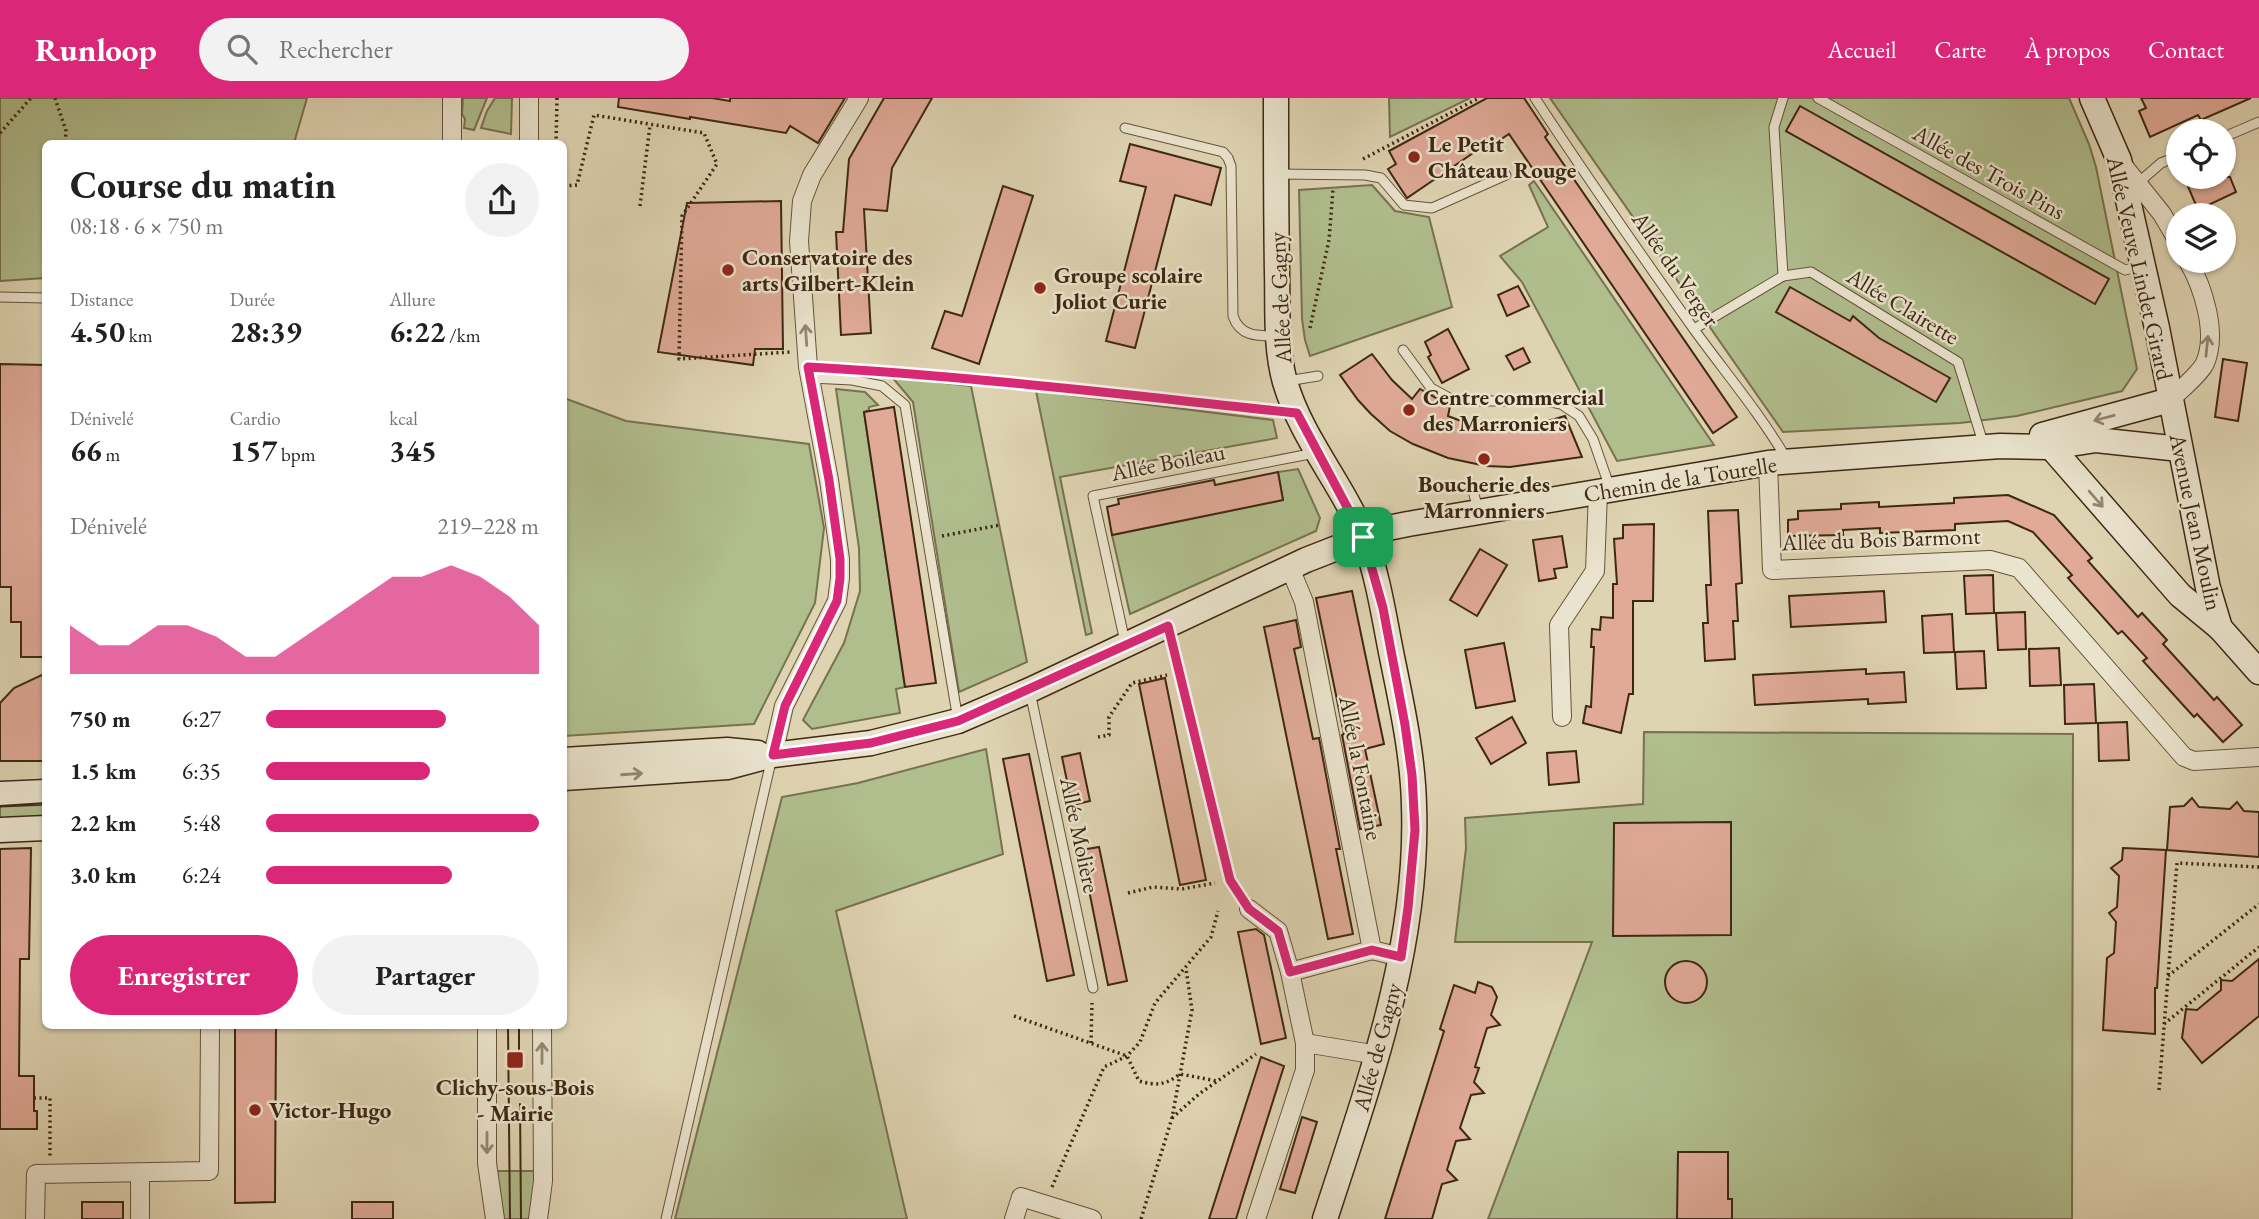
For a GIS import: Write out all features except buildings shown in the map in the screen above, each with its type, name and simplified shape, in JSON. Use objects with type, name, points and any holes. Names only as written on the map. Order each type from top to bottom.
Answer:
[{"type":"street","points":[[452,98],[452,140]]},
{"type":"street","points":[[529,140],[530,98]]},
{"type":"street","points":[[773,755],[785,706],[837,601],[840,559],[810,378],[799,241],[802,201],[812,175],[859,98]]},
{"type":"street","name":"Allée de Gagny","points":[[1276,98],[1279,336],[1285,381],[1297,413],[1363,537],[1383,608],[1405,725],[1412,775],[1415,830],[1401,957],[1378,1055],[1325,1219]]},
{"type":"street","name":"Allée Veuve Lindet Girard","points":[[2092,98],[2119,160],[2144,266],[2170,400]]},
{"type":"street","points":[[2119,160],[2166,221]]},
{"type":"street","points":[[2170,400],[2205,364],[2208,307],[2193,273]]},
{"type":"street","name":"Chemin de la Tourelle","points":[[1992,447],[2170,400]]},
{"type":"street","name":"Avenue Jean Moulin","points":[[2170,400],[2208,588],[2220,628],[2259,672]]},
{"type":"street","name":"Chemin de la Tourelle","points":[[773,755],[871,743],[958,721],[1290,568],[1388,528],[1778,462],[1992,447],[2051,447],[2096,440],[2180,449]]},
{"type":"street","points":[[2051,447],[2179,595],[2220,628]]},
{"type":"street","name":"Allée du Bois Barmont","points":[[1778,462],[1772,570],[1990,560],[2019,568],[2184,757],[2194,761],[2259,757]]},
{"type":"street","points":[[1562,717],[1559,625],[1595,571],[1604,491]]},
{"type":"street","name":"Allée la Fontaine","points":[[1290,568],[1304,602],[1372,950]]},
{"type":"street","points":[[567,760],[727,750],[773,755]]},
{"type":"street","points":[[567,778],[728,767],[773,755]]},
{"type":"street","points":[[0,794],[42,792]]},
{"type":"street","points":[[0,830],[42,828]]},
{"type":"street","points":[[1249,909],[1278,931],[1305,1042],[1305,1070],[1256,1219]]},
{"type":"street","points":[[1290,972],[1372,950],[1401,957]]},
{"type":"street","points":[[35,1219],[36,1174],[209,1171],[210,1029]]},
{"type":"street","points":[[487,1029],[487,1163],[495,1219]]},
{"type":"street","points":[[538,1219],[543,1181],[542,1029]]},
{"type":"street","points":[[1305,1042],[1378,1055]]},
{"type":"street","points":[[139,1174],[140,1219]]},
{"type":"street","points":[[1014,1219],[1021,1197],[1092,1219]]},
{"type":"lane","name":"Allée du Verger","points":[[1535,98],[1590,182],[1694,329],[1767,425],[1778,462]]},
{"type":"lane","points":[[1694,329],[1783,276],[1774,127],[1783,98]]},
{"type":"lane","name":"Allée des Trois Pins","points":[[1818,98],[2125,270],[2144,266]]},
{"type":"lane","points":[[2236,132],[2259,122]]},
{"type":"lane","points":[[1125,128],[1223,152],[1228,158],[1231,166],[1235,323],[1251,336],[1279,336]]},
{"type":"lane","points":[[2138,183],[2166,161]]},
{"type":"lane","points":[[1276,174],[1365,175],[1381,178],[1404,205],[1432,208],[1506,175]]},
{"type":"lane","name":"Allée Clairette","points":[[1783,276],[1811,272],[1958,362],[1992,447]]},
{"type":"lane","points":[[0,297],[42,298]]},
{"type":"lane","points":[[1403,350],[1431,388],[1455,401],[1546,401],[1561,404],[1579,416],[1593,439],[1604,491]]},
{"type":"lane","points":[[1285,381],[1318,376]]},
{"type":"lane","points":[[810,378],[852,380],[882,386],[905,405],[958,721]]},
{"type":"lane","name":"Allée Boileau","points":[[1125,645],[1093,496],[1317,453]]},
{"type":"lane","points":[[1472,484],[1478,511]]},
{"type":"lane","points":[[1168,626],[1230,880],[1249,909]]},
{"type":"lane","name":"Allée Molière","points":[[1030,690],[1093,988]]},
{"type":"lane","points":[[666,1219],[773,755]]},
{"type":"path","points":[[0,133],[31,98]]},
{"type":"path","points":[[55,98],[66,131],[65,140]]},
{"type":"path","points":[[556,140],[557,98]]},
{"type":"path","points":[[1310,328],[1329,240],[1334,174],[1479,98]]},
{"type":"path","points":[[567,186],[577,185],[594,115],[704,133],[717,164],[682,216],[679,359],[807,350]]},
{"type":"path","points":[[640,206],[650,124]]},
{"type":"path","points":[[874,370],[1297,413]]},
{"type":"path","points":[[926,539],[1000,525]]},
{"type":"path","points":[[1098,737],[1109,735],[1109,717],[1132,683],[1180,673]]},
{"type":"path","points":[[2159,1090],[2177,863],[2259,867]]},
{"type":"path","points":[[1128,893],[1153,887],[1182,889],[1230,880]]},
{"type":"path","points":[[2168,976],[2259,904]]},
{"type":"path","points":[[1046,1205],[1104,1067],[1127,1056],[1140,1042],[1156,1003],[1210,937],[1218,911]]},
{"type":"path","points":[[2164,1024],[2259,947]]},
{"type":"path","points":[[1141,1219],[1172,1118],[1192,1010],[1186,966]]},
{"type":"path","points":[[1091,1043],[1093,988]]},
{"type":"path","points":[[1014,1016],[1127,1056],[1139,1081],[1155,1086],[1180,1074],[1217,1081]]},
{"type":"path","points":[[1172,1118],[1199,1094],[1256,1054]]},
{"type":"path","points":[[34,1098],[50,1098],[50,1174]]},
{"type":"green space","points":[[0,98],[307,98],[295,140],[42,140],[42,278],[0,281]]},
{"type":"green space","points":[[463,98],[487,98],[474,130],[464,128]]},
{"type":"green space","points":[[495,98],[512,98],[511,134],[481,128]]},
{"type":"green space","points":[[1389,98],[1470,98],[1390,137]]},
{"type":"green space","points":[[1550,98],[2069,98],[2096,167],[2137,369],[2122,391],[2017,416],[1960,423],[1783,432]]},
{"type":"green space","points":[[1534,181],[1714,445],[1617,461],[1522,282],[1500,256],[1548,227],[1529,185]]},
{"type":"green space","points":[[1372,185],[1395,211],[1429,217],[1452,307],[1310,356],[1302,319],[1299,190]]},
{"type":"green space","points":[[892,377],[971,386],[1027,662],[959,692],[913,402]]},
{"type":"green space","points":[[836,389],[865,392],[878,405],[869,407],[869,410],[864,412],[905,687],[896,689],[900,713],[812,729],[803,720],[844,643],[860,591],[859,548]]},
{"type":"green space","points":[[1036,391],[1273,420],[1277,438],[1060,477],[1092,633],[1086,635]]},
{"type":"green space","points":[[567,399],[626,421],[809,444],[824,528],[815,603],[754,724],[567,736]]},
{"type":"green space","points":[[1298,469],[1320,518],[1316,531],[1130,614],[1112,535],[1283,500],[1278,472]]},
{"type":"green space","points":[[1644,732],[2073,734],[2072,1219],[1488,1219],[1592,942],[1455,942],[1466,848],[1465,818],[1643,804]]},
{"type":"green space","points":[[986,749],[1003,854],[836,911],[907,1219],[675,1219],[782,797],[858,783]]},
{"type":"green space","points":[[42,798],[42,819],[0,821],[0,800]]},
{"type":"green space","points":[[497,1171],[536,1171],[532,1219],[501,1219]]},
{"type":"tram line","points":[[0,806],[42,803]]},
{"type":"tram line","points":[[508,1029],[510,1219]]},
{"type":"tram line","points":[[519,1029],[519,1062]]},
{"type":"tram line","points":[[520,1104],[521,1219]]},
{"type":"place","name":"Le Petit Château Rouge","points":[[1414,157]]},
{"type":"place","name":"Conservatoire des arts Gilbert-Klein","points":[[728,270]]},
{"type":"place","name":"Groupe scolaire Joliot Curie","points":[[1040,288]]},
{"type":"place","name":"Centre commercial des Marroniers","points":[[1409,410]]},
{"type":"place","name":"Boucherie des Marronniers","points":[[1484,459]]},
{"type":"place","name":"Clichy-sous-Bois - Mairie","points":[[515,1060]]},
{"type":"place","name":"Victor-Hugo","points":[[255,1110]]},
{"type":"route","points":[[808,367],[887,371],[1297,413],[1363,537],[1383,608],[1412,775],[1415,830],[1401,957],[1372,950],[1290,972],[1278,931],[1249,909],[1230,880],[1168,626],[958,721],[871,743],[773,755],[785,706],[837,601],[840,578],[840,559],[829,480],[808,367]]}]
